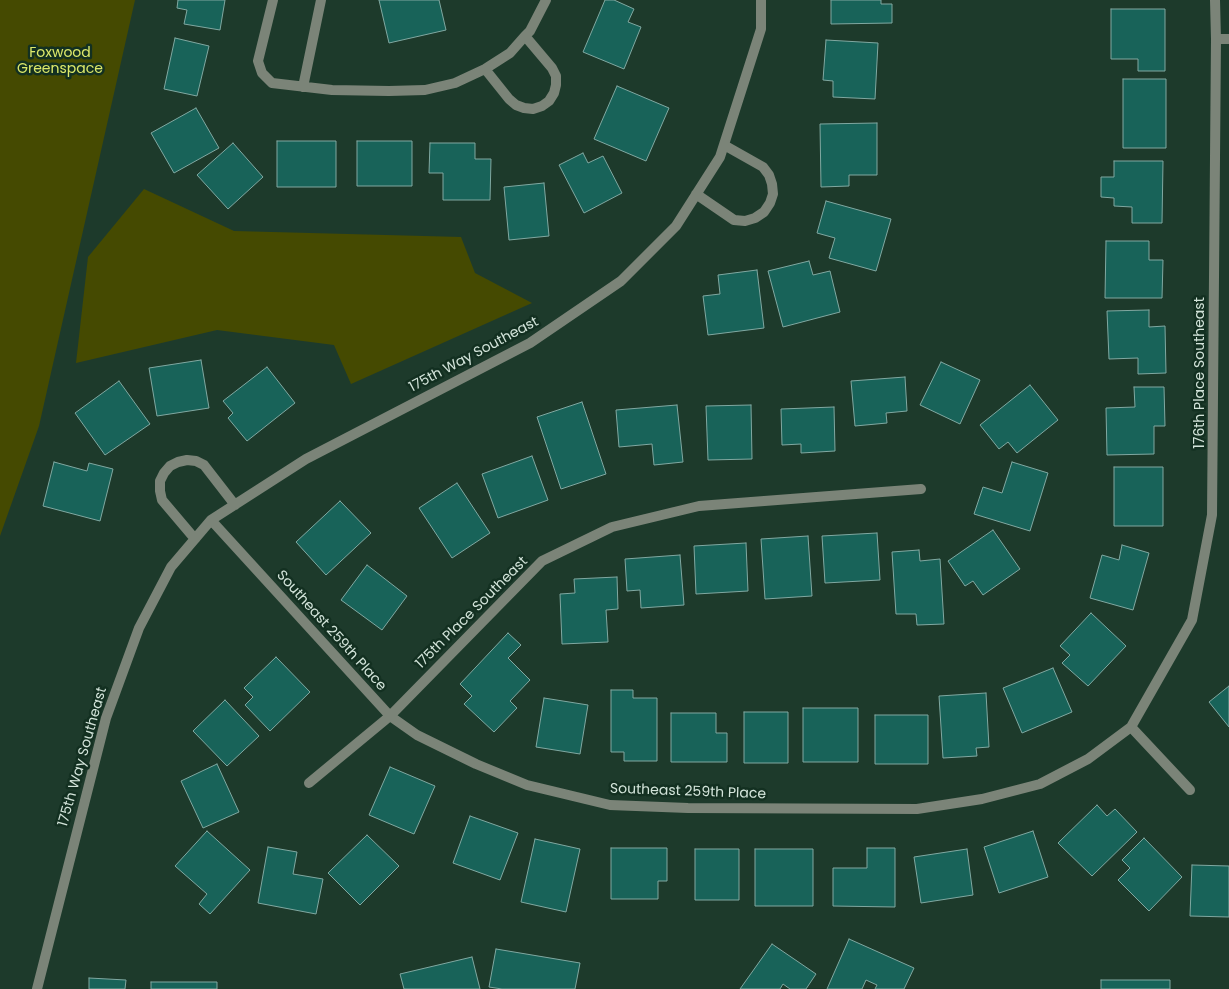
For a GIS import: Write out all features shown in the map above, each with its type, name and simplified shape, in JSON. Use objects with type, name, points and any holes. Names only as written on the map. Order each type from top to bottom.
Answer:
[{"type":"street","points":[[273,0],[258,61],[262,73],[272,83],[332,90],[380,91],[425,90],[455,83],[485,68],[510,53],[526,36],[546,0]]},
{"type":"street","points":[[302,86],[321,0]]},
{"type":"street","name":"175th Way Southeast","points":[[37,989],[106,718],[139,628],[171,567],[212,520],[306,459],[530,343],[621,281],[676,226],[720,156],[761,28],[761,0]]},
{"type":"street","name":"176th Place Southeast","points":[[1131,727],[1192,620],[1212,515],[1215,0]]},
{"type":"street","points":[[485,68],[509,99],[516,105],[524,108],[533,108],[542,106],[549,101],[554,93],[556,76],[552,68],[526,36]]},
{"type":"street","points":[[1216,39],[1229,39]]},
{"type":"street","points":[[696,194],[734,220],[744,221],[755,218],[764,212],[770,203],[772,184],[769,174],[763,167],[724,144]]},
{"type":"street","points":[[195,539],[162,500],[160,482],[170,466],[187,460],[204,466],[235,505]]},
{"type":"street","name":"175th Place Southeast","points":[[309,783],[390,716],[542,562],[612,527],[699,506],[921,489]]},
{"type":"street","name":"Southeast 259th Place","points":[[212,520],[390,716],[417,735],[476,764],[527,785],[610,805],[688,808],[917,809],[982,799],[1040,784],[1088,759],[1131,727]]},
{"type":"street","points":[[1131,727],[1190,790]]},
{"type":"green space","name":"Foxwood Greenspace","points":[[0,0],[135,0],[39,426],[0,536]]},
{"type":"green space","points":[[144,189],[234,231],[461,237],[475,273],[532,303],[351,384],[334,345],[217,330],[76,363],[88,257]]},
{"type":"building","points":[[178,0],[225,0],[220,30],[184,24],[187,10],[177,8]]},
{"type":"building","points":[[379,0],[439,0],[446,30],[389,43]]},
{"type":"building","points":[[605,0],[614,0],[634,9],[628,22],[641,27],[624,69],[583,52]]},
{"type":"building","points":[[831,0],[881,0],[881,4],[892,4],[892,23],[831,24]]},
{"type":"building","points":[[1111,9],[1165,9],[1165,71],[1138,71],[1138,59],[1111,59]]},
{"type":"building","points":[[175,38],[209,46],[197,96],[164,89]]},
{"type":"building","points":[[826,40],[878,43],[875,99],[833,97],[833,81],[823,80]]},
{"type":"building","points":[[1123,79],[1166,79],[1166,148],[1123,148]]},
{"type":"building","points":[[617,86],[669,108],[646,161],[594,139]]},
{"type":"building","points":[[196,108],[219,148],[174,173],[151,133]]},
{"type":"building","points":[[877,123],[877,175],[849,175],[849,186],[821,187],[820,124]]},
{"type":"building","points":[[277,141],[336,141],[336,187],[277,187]]},
{"type":"building","points":[[357,141],[412,141],[412,186],[357,186]]},
{"type":"building","points":[[233,143],[263,177],[228,209],[197,175]]},
{"type":"building","points":[[430,143],[475,143],[475,159],[491,159],[490,200],[443,200],[443,173],[429,173]]},
{"type":"building","points":[[583,153],[588,163],[603,156],[622,193],[584,213],[559,165]]},
{"type":"building","points":[[1114,161],[1163,161],[1162,223],[1132,223],[1132,207],[1114,206],[1114,198],[1101,197],[1101,177],[1114,177]]},
{"type":"building","points":[[544,183],[549,236],[509,240],[504,187]]},
{"type":"building","points":[[826,201],[891,219],[876,271],[829,258],[835,238],[817,233]]},
{"type":"building","points":[[1106,241],[1149,241],[1149,260],[1163,260],[1162,298],[1105,298]]},
{"type":"building","points":[[809,261],[813,275],[830,271],[840,312],[783,327],[768,271]]},
{"type":"building","points":[[757,270],[764,328],[708,335],[703,296],[720,294],[718,275]]},
{"type":"building","points":[[1149,310],[1149,327],[1165,326],[1166,373],[1138,374],[1138,358],[1109,359],[1107,311]]},
{"type":"building","points":[[201,360],[209,408],[157,416],[149,368]]},
{"type":"building","points":[[941,362],[980,380],[960,424],[920,405]]},
{"type":"building","points":[[267,367],[295,403],[247,441],[228,418],[233,413],[223,401]]},
{"type":"building","points":[[905,377],[907,411],[886,413],[887,423],[855,426],[851,381]]},
{"type":"building","points":[[119,381],[150,424],[105,455],[75,413]]},
{"type":"building","points":[[1030,385],[1058,420],[1017,453],[1008,442],[999,449],[980,425]]},
{"type":"building","points":[[1134,387],[1164,387],[1165,426],[1154,426],[1154,454],[1107,455],[1106,408],[1135,407]]},
{"type":"building","points":[[582,402],[606,474],[561,489],[537,417]]},
{"type":"building","points":[[677,405],[683,462],[654,465],[652,444],[619,447],[616,410]]},
{"type":"building","points":[[751,405],[752,459],[708,460],[706,406]]},
{"type":"building","points":[[834,407],[835,451],[801,453],[801,444],[782,445],[781,409]]},
{"type":"building","points":[[532,456],[548,500],[498,518],[482,474]]},
{"type":"building","points":[[54,462],[87,471],[89,463],[113,469],[100,521],[43,506]]},
{"type":"building","points":[[1012,462],[1048,473],[1030,531],[974,514],[983,487],[1002,493]]},
{"type":"building","points":[[1114,467],[1163,467],[1163,526],[1114,526]]},
{"type":"building","points":[[457,483],[490,533],[452,558],[419,508]]},
{"type":"building","points":[[340,501],[371,533],[326,575],[296,542]]},
{"type":"building","points":[[993,530],[1020,569],[983,595],[973,581],[965,586],[948,561]]},
{"type":"building","points":[[877,533],[880,580],[825,583],[822,536]]},
{"type":"building","points":[[808,536],[812,596],[765,599],[761,539]]},
{"type":"building","points":[[746,543],[748,591],[696,594],[694,546]]},
{"type":"building","points":[[1122,545],[1149,553],[1133,610],[1090,598],[1102,555],[1119,560]]},
{"type":"building","points":[[919,550],[920,561],[940,559],[944,624],[917,625],[916,614],[896,614],[892,552]]},
{"type":"building","points":[[680,555],[684,605],[641,608],[640,590],[627,591],[625,559]]},
{"type":"building","points":[[367,565],[407,596],[382,630],[341,600]]},
{"type":"building","points":[[617,577],[618,609],[606,610],[608,642],[562,644],[560,594],[575,593],[574,579]]},
{"type":"building","points":[[1091,613],[1126,646],[1088,686],[1062,663],[1070,655],[1060,646]]},
{"type":"building","points":[[508,633],[521,645],[508,658],[530,680],[510,701],[517,708],[494,732],[464,704],[472,696],[460,684]]},
{"type":"building","points":[[276,657],[310,692],[270,731],[245,705],[253,697],[244,688]]},
{"type":"building","points":[[1053,668],[1072,712],[1022,733],[1003,688]]},
{"type":"building","points":[[1229,686],[1229,727],[1209,702]]},
{"type":"building","points":[[611,690],[633,690],[633,698],[657,698],[657,761],[624,761],[624,752],[611,752]]},
{"type":"building","points":[[986,693],[989,747],[976,748],[977,756],[943,758],[939,696]]},
{"type":"building","points":[[544,698],[588,705],[580,754],[536,747]]},
{"type":"building","points":[[225,700],[259,736],[227,766],[193,731]]},
{"type":"building","points":[[803,708],[858,708],[858,762],[803,762]]},
{"type":"building","points":[[744,712],[788,712],[788,763],[744,763]]},
{"type":"building","points":[[671,713],[716,713],[716,733],[727,733],[727,762],[671,762]]},
{"type":"building","points":[[875,715],[928,715],[928,764],[875,764]]},
{"type":"building","points":[[217,764],[239,812],[203,828],[181,781]]},
{"type":"building","points":[[390,767],[435,786],[414,834],[369,815]]},
{"type":"building","points":[[1097,805],[1107,816],[1115,809],[1137,832],[1092,876],[1058,843]]},
{"type":"building","points":[[470,816],[518,833],[500,880],[453,863]]},
{"type":"building","points":[[207,831],[250,870],[210,914],[199,904],[207,894],[175,866]]},
{"type":"building","points":[[1033,831],[1048,877],[999,893],[984,847]]},
{"type":"building","points":[[367,835],[399,866],[360,905],[328,873]]},
{"type":"building","points":[[1144,838],[1182,877],[1149,911],[1118,880],[1130,868],[1122,860]]},
{"type":"building","points":[[535,839],[580,849],[566,912],[521,902]]},
{"type":"building","points":[[268,847],[297,852],[293,874],[323,879],[316,914],[258,903]]},
{"type":"building","points":[[611,848],[667,848],[667,881],[658,881],[658,899],[611,899]]},
{"type":"building","points":[[867,848],[895,848],[895,907],[833,906],[833,868],[867,868]]},
{"type":"building","points":[[695,849],[739,849],[739,900],[695,900]]},
{"type":"building","points":[[755,849],[813,849],[813,906],[755,906]]},
{"type":"building","points":[[967,849],[973,895],[921,903],[914,857]]},
{"type":"building","points":[[1192,865],[1229,866],[1229,917],[1190,916]]},
{"type":"building","points":[[849,939],[914,968],[904,989],[875,989],[877,985],[866,980],[862,989],[827,989]]},
{"type":"building","points":[[772,944],[816,974],[806,989],[790,989],[783,984],[780,989],[740,989]]},
{"type":"building","points":[[496,949],[580,963],[575,989],[502,989],[489,987]]},
{"type":"building","points":[[472,957],[480,989],[404,989],[400,974]]},
{"type":"building","points":[[89,978],[126,980],[125,989],[89,989]]},
{"type":"building","points":[[1101,980],[1170,980],[1170,989],[1101,989]]},
{"type":"building","points":[[151,982],[217,982],[217,989],[151,989]]}]
